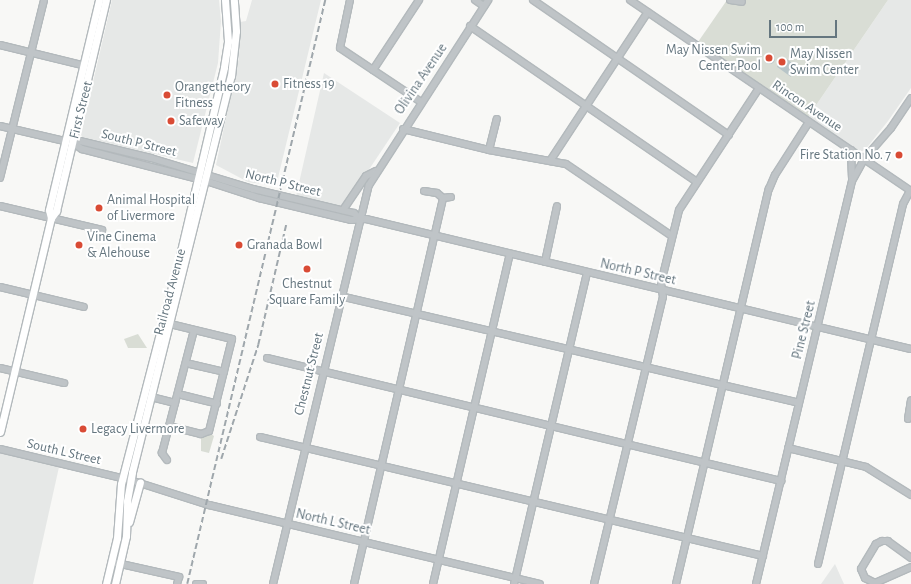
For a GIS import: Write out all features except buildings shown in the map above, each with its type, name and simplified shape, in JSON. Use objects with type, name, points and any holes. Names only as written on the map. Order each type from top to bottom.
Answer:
[{"type":"main road","name":"First Street","points":[[0,432],[51,218],[56,211],[84,65],[99,0]]},
{"type":"main road","name":"First Street","points":[[69,142],[92,67],[106,0]]},
{"type":"main road","name":"Railroad Avenue","points":[[106,584],[117,538],[118,500],[122,478],[200,171],[226,54],[225,0]]},
{"type":"main road","name":"Railroad Avenue","points":[[115,584],[126,536],[127,501],[130,480],[208,173],[234,60],[236,31],[234,0]]},
{"type":"main road","points":[[126,536],[140,482]]},
{"type":"street","points":[[0,178],[44,0]]},
{"type":"street","points":[[350,0],[340,48],[421,102]]},
{"type":"street","points":[[373,70],[419,0]]},
{"type":"street","points":[[475,0],[484,6]]},
{"type":"street","name":"Olivina Avenue","points":[[376,171],[402,129],[488,0]]},
{"type":"street","points":[[533,0],[729,135]]},
{"type":"street","name":"Rincon Avenue","points":[[630,0],[911,191]]},
{"type":"street","points":[[730,0],[742,2]]},
{"type":"street","points":[[550,161],[648,12]]},
{"type":"street","points":[[470,26],[697,182]]},
{"type":"street","points":[[0,45],[92,67]]},
{"type":"street","points":[[594,584],[663,297],[661,283],[680,210],[759,88]]},
{"type":"street","name":"Pine Street","points":[[756,584],[852,181],[864,159],[891,128],[911,98]]},
{"type":"street","points":[[489,150],[497,119]]},
{"type":"street","points":[[676,584],[742,309],[769,189],[775,175],[809,122]]},
{"type":"street","name":"South P Street","points":[[0,126],[69,142],[82,149],[198,179]]},
{"type":"street","points":[[402,129],[489,150],[566,164],[672,236]]},
{"type":"street","name":"South P Street","points":[[69,142],[80,141],[200,171]]},
{"type":"street","points":[[851,150],[852,181]]},
{"type":"street","name":"North P Street","points":[[200,171],[253,189],[354,213],[360,219]]},
{"type":"street","points":[[343,210],[366,176],[376,171]]},
{"type":"street","name":"Chestnut Street","points":[[273,584],[340,296],[369,185],[376,171]]},
{"type":"street","name":"North P Street","points":[[198,179],[259,198],[351,220],[360,219],[911,348]]},
{"type":"street","points":[[424,191],[437,193],[443,198],[451,197]]},
{"type":"street","points":[[818,564],[903,204],[911,191]]},
{"type":"street","points":[[354,584],[443,198]]},
{"type":"street","points":[[0,206],[102,230]]},
{"type":"street","points":[[545,262],[557,206]]},
{"type":"street","points":[[433,584],[455,482],[510,254]]},
{"type":"street","points":[[514,581],[587,272]]},
{"type":"street","points":[[0,287],[84,307]]},
{"type":"street","points":[[340,296],[416,312],[798,403]]},
{"type":"street","points":[[162,323],[232,339],[207,434],[169,426]]},
{"type":"street","points":[[168,460],[162,453],[194,330]]},
{"type":"street","points":[[267,358],[399,391],[474,407],[781,481]]},
{"type":"street","points":[[190,364],[224,372]]},
{"type":"street","points":[[0,368],[64,383]]},
{"type":"street","points":[[143,395],[175,403]]},
{"type":"street","points":[[182,395],[216,404]]},
{"type":"street","points":[[908,420],[911,400]]},
{"type":"street","points":[[260,437],[763,556]]},
{"type":"street","points":[[788,448],[866,467],[911,495]]},
{"type":"street","name":"South L Street","points":[[0,449],[122,478]]},
{"type":"street","name":"North L Street","points":[[122,478],[140,482],[206,504],[439,560],[514,581],[540,584]]},
{"type":"street","points":[[911,558],[888,541],[876,544],[861,569],[869,582],[881,583],[911,567]]},
{"type":"street","points":[[112,562],[178,581]]},
{"type":"street","points":[[196,583],[203,584]]},
{"type":"shaded area","points":[[112,0],[219,0],[221,21],[218,63],[193,163],[82,137],[81,134]]},
{"type":"shaded area","points":[[252,0],[321,0],[276,186],[248,182],[216,165],[239,57],[240,22],[246,21]]},
{"type":"shaded area","points":[[727,0],[888,0],[808,117],[698,42]]},
{"type":"shaded area","points":[[888,0],[911,0],[911,88],[865,150],[859,152],[808,117]]},
{"type":"shaded area","name":"May Nissen Swim Center Pool","points":[[769,52],[773,54],[775,58],[773,62],[769,64],[765,62],[763,58],[765,54]]},
{"type":"shaded area","points":[[784,57],[798,67],[791,77],[777,67]]},
{"type":"shaded area","points":[[324,73],[400,123],[344,207],[296,196]]},
{"type":"shaded area","points":[[138,334],[147,348],[128,348],[124,339]]},
{"type":"shaded area","points":[[211,434],[214,436],[209,453],[201,451],[201,437]]},
{"type":"shaded area","points":[[0,453],[59,467],[33,584],[0,584]]},
{"type":"shaded area","points":[[835,564],[844,584],[821,584]]},
{"type":"railway","points":[[187,584],[325,0]]},
{"type":"railway","points":[[221,459],[258,345],[286,225]]},
{"type":"place","name":"May Nissen Swim Center Pool","points":[[769,58]]},
{"type":"place","name":"May Nissen Swim Center","points":[[782,62]]},
{"type":"place","name":"Fitness 19","points":[[275,84]]},
{"type":"place","name":"Orangetheory Fitness","points":[[167,95]]},
{"type":"place","name":"Safeway","points":[[171,121]]},
{"type":"place","name":"Fire Station No. 7","points":[[899,155]]},
{"type":"place","name":"Animal Hospital of Livermore","points":[[99,208]]},
{"type":"place","name":"Vine Cinema & Alehouse","points":[[79,245]]},
{"type":"place","name":"Granada Bowl","points":[[239,245]]},
{"type":"place","name":"Chestnut Square Family","points":[[307,269]]},
{"type":"place","name":"Legacy Livermore","points":[[83,429]]}]
